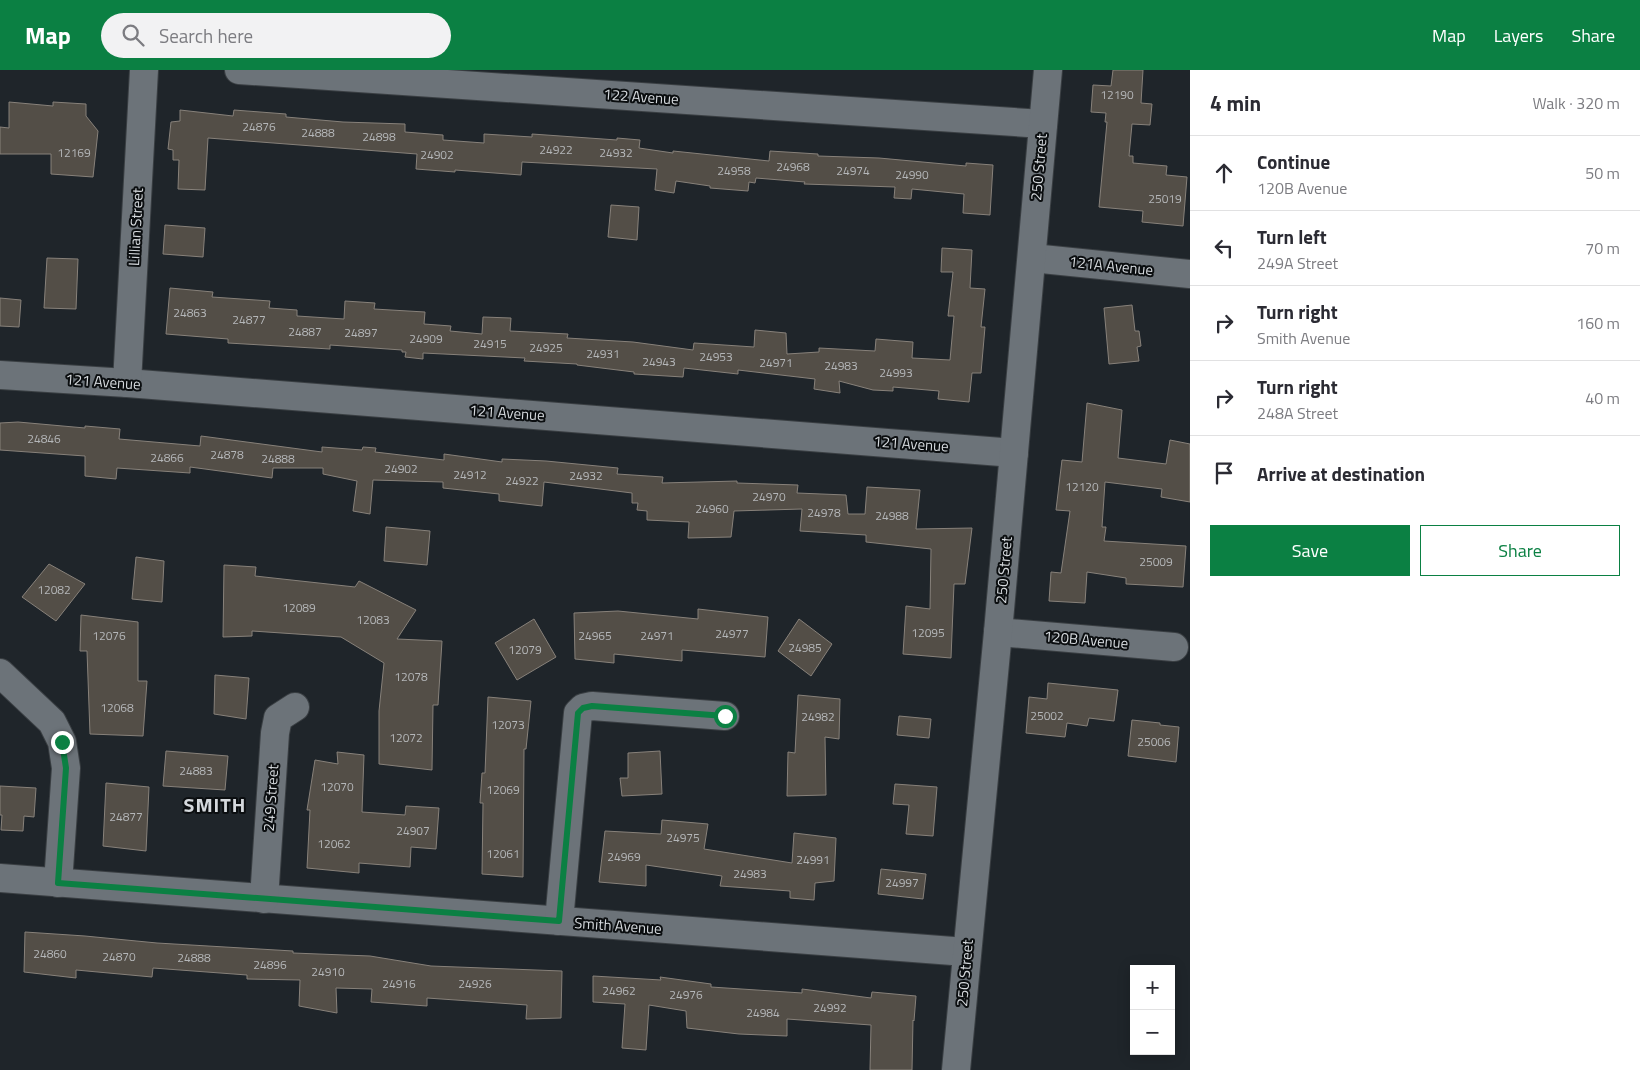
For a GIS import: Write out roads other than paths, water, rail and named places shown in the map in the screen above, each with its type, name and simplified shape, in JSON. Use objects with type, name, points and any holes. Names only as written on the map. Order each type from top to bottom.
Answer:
[{"type":"street","name":"Lillian Street","points":[[127,383],[144,70]]},
{"type":"street","name":"122 Avenue","points":[[239,70],[1043,124]]},
{"type":"street","name":"250 Street","points":[[956,1070],[998,632],[1048,70]]},
{"type":"street","name":"121A Avenue","points":[[1032,258],[1190,274]]},
{"type":"street","name":"121 Avenue","points":[[0,375],[127,383],[1014,452]]},
{"type":"street","name":"120B Avenue","points":[[998,632],[1174,647]]},
{"type":"street","points":[[0,673],[52,722],[62,742],[66,768],[58,883]]},
{"type":"street","name":"249 Street","points":[[264,898],[275,733],[278,718],[295,706]]},
{"type":"street","points":[[559,921],[578,713],[583,708],[592,706],[725,716]]},
{"type":"street","name":"Smith Avenue","points":[[0,878],[966,952]]},
{"type":"district","name":"SMITH","points":[[215,805]]}]
